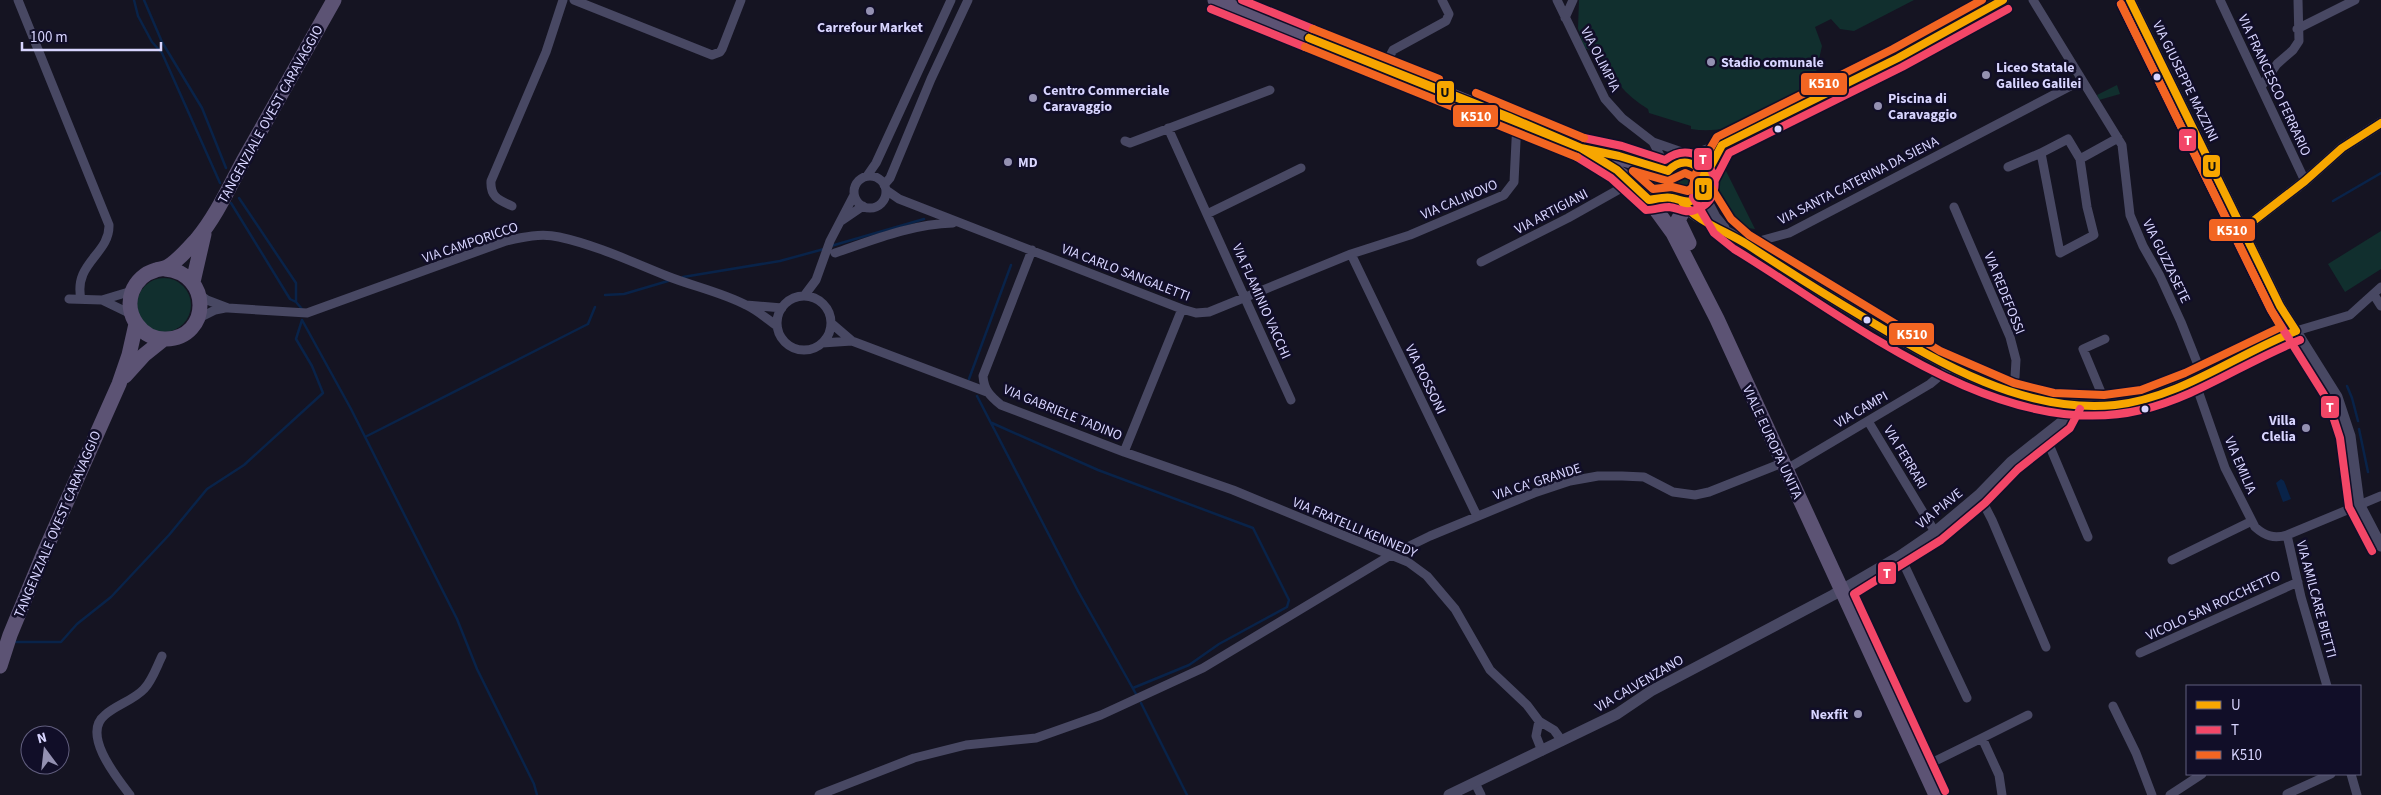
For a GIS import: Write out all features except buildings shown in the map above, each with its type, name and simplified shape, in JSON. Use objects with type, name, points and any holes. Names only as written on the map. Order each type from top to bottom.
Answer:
[{"type":"main road","name":"TANGENZIALE OVEST CARAVAGGIO","points":[[0,666],[10,635],[43,555],[119,384],[129,355],[134,319],[130,304],[132,291],[143,276],[153,271],[165,269],[206,228],[334,0]]},
{"type":"main road","name":"VIALE EUROPA UNITA","points":[[1215,0],[1554,135],[1582,148],[1632,182],[1649,200],[1673,233],[1717,319],[1936,795]]},
{"type":"main road","points":[[1582,148],[1667,174]]},
{"type":"main road","points":[[1667,174],[1660,180],[1649,200],[1683,205],[1678,222],[1715,298],[1717,319]]},
{"type":"main road","name":"TANGENZIALE OVEST CARAVAGGIO","points":[[119,384],[144,355],[164,339],[183,334],[197,319],[200,306],[196,288],[206,228]]},
{"type":"main road","points":[[165,269],[177,271],[196,288]]},
{"type":"main road","points":[[134,319],[146,333],[164,339]]},
{"type":"street","points":[[18,0],[109,225],[109,232],[104,242],[82,274],[79,289],[81,300]]},
{"type":"street","points":[[512,206],[493,197],[490,190],[491,181],[546,52],[563,0]]},
{"type":"street","points":[[574,0],[712,55],[720,52],[741,0]]},
{"type":"street","points":[[804,296],[816,280],[838,222],[854,195],[856,184],[868,176],[876,164],[952,0]]},
{"type":"street","points":[[881,203],[885,188],[931,79],[968,0]]},
{"type":"street","points":[[1384,67],[1394,50],[1446,21],[1448,11],[1442,0]]},
{"type":"street","points":[[1557,0],[1565,18]]},
{"type":"street","name":"VIA OLIMPIA","points":[[1573,0],[1565,18],[1605,100],[1622,118],[1652,142],[1678,151],[1686,162]]},
{"type":"street","points":[[2003,0],[1898,58],[1722,145],[1699,153],[1686,162],[1673,166],[1667,174],[1665,186],[1683,205],[1949,368],[2010,392],[2052,403],[2104,405],[2143,400],[2198,377],[2296,331],[2350,314],[2381,286]]},
{"type":"street","name":"VIA GUZZASETE","points":[[2034,0],[2118,138],[2123,150],[2130,215],[2143,246],[2160,276],[2181,322],[2198,377]]},
{"type":"street","name":"VIA GIUSEPPE MAZZINI","points":[[2130,0],[2280,306],[2337,397],[2350,436],[2359,504]]},
{"type":"street","name":"VIA FRANCESCO FERRARIO","points":[[2220,0],[2305,182]]},
{"type":"street","points":[[2260,87],[2277,64],[2293,50],[2299,41],[2297,30],[2298,0]]},
{"type":"street","points":[[2297,30],[2355,0]]},
{"type":"street","points":[[917,74],[931,79]]},
{"type":"street","name":"VIA SANTA CATERINA DA SIENA","points":[[1754,249],[1763,240],[1798,229],[2082,80]]},
{"type":"street","points":[[1125,140],[1130,144],[1270,90]]},
{"type":"street","name":"VIA CALINOVO","points":[[1351,254],[1410,235],[1509,192],[1514,182],[1517,121]]},
{"type":"street","points":[[2243,229],[2305,182],[2342,148],[2381,123]]},
{"type":"street","name":"VIA FLAMINIO VACCHI","points":[[1168,128],[1291,400]]},
{"type":"street","points":[[2080,159],[2118,138]]},
{"type":"street","points":[[2008,167],[2068,139],[2080,159],[2087,207],[2094,235],[2060,253],[2041,153]]},
{"type":"street","name":"VIA OLIMPIA","points":[[1652,142],[1667,174]]},
{"type":"street","points":[[1722,145],[1704,178],[1702,192],[1715,216],[1727,231]]},
{"type":"street","points":[[1686,162],[1697,166],[1704,178]]},
{"type":"street","points":[[1207,214],[1301,168]]},
{"type":"street","points":[[868,176],[876,177],[885,188],[899,199],[1032,250]]},
{"type":"street","name":"VIA ARTIGIANI","points":[[1481,262],[1568,218],[1632,182]]},
{"type":"street","points":[[1683,205],[1694,200],[1702,192]]},
{"type":"street","points":[[854,195],[863,206]]},
{"type":"street","points":[[838,222],[863,206],[873,207],[899,199]]},
{"type":"street","name":"VIA REDEFOSSI","points":[[1954,207],[2010,337],[2016,360],[2015,376],[2010,392]]},
{"type":"street","points":[[835,253],[910,228],[932,223],[958,223]]},
{"type":"street","name":"VIA CAMPORICCO","points":[[197,319],[215,310],[228,308],[307,313],[320,311],[506,241],[526,236],[559,237],[619,256],[681,282],[746,305],[777,326]]},
{"type":"street","name":"VIA CARLO SANGALETTI","points":[[1032,250],[1196,313],[1209,312],[1246,298],[1351,254]]},
{"type":"street","name":"VIA GABRIELE TADINO","points":[[1032,250],[983,376],[987,392],[1001,405],[1124,452]]},
{"type":"street","name":"VIA ROSSONI","points":[[1351,254],[1477,516]]},
{"type":"street","points":[[816,280],[818,300]]},
{"type":"street","name":"VIA CAMPORICCO","points":[[196,288],[207,300],[228,308]]},
{"type":"street","points":[[69,300],[102,300],[132,291]]},
{"type":"street","points":[[2374,294],[2381,306]]},
{"type":"street","points":[[822,342],[828,334],[831,323],[827,309],[818,300],[804,296],[793,298],[782,308],[778,316],[777,326],[782,339],[793,348],[808,349],[822,342],[852,341]]},
{"type":"street","points":[[102,300],[134,319]]},
{"type":"street","name":"VIA CAMPORICCO","points":[[746,305],[782,308]]},
{"type":"street","points":[[1124,452],[1182,309]]},
{"type":"street","points":[[831,323],[852,341],[987,392]]},
{"type":"street","points":[[2104,405],[2103,397],[2083,349],[2105,339]]},
{"type":"street","name":"VIA CAMPI","points":[[1783,466],[1868,421],[1930,384],[1949,368]]},
{"type":"street","name":"VIA EMILIA","points":[[2198,377],[2225,468],[2252,521],[2262,533],[2270,536],[2287,536]]},
{"type":"street","name":"VIA PIAVE","points":[[1841,590],[1900,556],[1935,532],[1979,495],[2011,462],[2063,421],[2071,405]]},
{"type":"street","name":"VIA FERRARI","points":[[1868,421],[1935,532]]},
{"type":"street","points":[[2045,435],[2088,537]]},
{"type":"street","name":"VIA FRATELLI KENNEDY","points":[[1124,452],[1233,490],[1408,562],[1428,576],[1455,609],[1490,670],[1527,705],[1539,721],[1554,730],[1562,741]]},
{"type":"street","name":"VIA CA' GRANDE","points":[[819,795],[914,758],[966,745],[1036,738],[1101,715],[1203,668],[1391,555],[1477,516],[1570,481],[1598,476],[1644,477],[1673,492],[1695,495],[1709,492],[1783,466]]},
{"type":"street","points":[[1979,495],[1992,520],[2046,647]]},
{"type":"street","name":"VIA AMILCARE BIETTI","points":[[2327,685],[2287,536],[2381,496]]},
{"type":"street","points":[[2359,504],[2381,546]]},
{"type":"street","points":[[2172,560],[2252,521]]},
{"type":"street","points":[[1900,556],[1967,698]]},
{"type":"street","name":"VICOLO SAN ROCCHETTO","points":[[2140,654],[2298,582]]},
{"type":"street","name":"VIA CALVENZANO","points":[[1449,795],[1617,714],[1651,691],[1841,590]]},
{"type":"street","points":[[130,795],[112,771],[96,737],[99,723],[103,716],[144,690],[162,656]]},
{"type":"street","points":[[2113,706],[2136,753],[2152,795]]},
{"type":"street","points":[[1923,767],[2028,715]]},
{"type":"street","points":[[1539,721],[1536,736],[1542,751]]},
{"type":"street","points":[[1982,738],[1999,775],[2002,795]]},
{"type":"street","points":[[2170,795],[2200,775]]},
{"type":"street","points":[[2288,794],[2329,775]]},
{"type":"street","points":[[2351,775],[2357,795]]},
{"type":"street","points":[[1475,783],[1481,795]]},
{"type":"green space","name":"Stadio comunale","points":[[1579,0],[1914,0],[1854,31],[1840,29],[1831,19],[1815,27],[1822,46],[1812,90],[1754,120],[1724,129],[1708,130],[1691,129],[1691,126],[1649,113],[1648,109],[1626,92],[1608,70],[1599,53],[1584,48],[1578,28]]},
{"type":"green space","points":[[2117,85],[2120,94],[2099,100],[2097,95]]},
{"type":"green space","points":[[1720,159],[1755,229],[1741,226],[1731,221],[1723,214],[1718,205],[1716,184]]},
{"type":"green space","points":[[1685,166],[1691,167],[1696,171],[1700,176],[1700,188],[1696,193],[1691,197],[1685,198],[1679,197],[1674,193],[1670,188],[1669,182],[1670,176],[1674,171],[1679,167]]},
{"type":"green space","points":[[2381,231],[2381,269],[2345,292],[2328,264]]},
{"type":"green space","points":[[164,278],[174,280],[183,286],[189,295],[191,305],[189,315],[183,324],[174,330],[164,332],[154,330],[145,324],[139,315],[137,305],[139,295],[145,286],[154,280]]},
{"type":"water","points":[[2281,479],[2284,481],[2291,499],[2283,502],[2276,483]]},
{"type":"waterway","points":[[134,0],[138,16],[152,42],[162,53],[220,183]]},
{"type":"waterway","points":[[144,0],[162,42],[202,108],[226,168]]},
{"type":"waterway","points":[[2333,201],[2381,173]]},
{"type":"waterway","points":[[239,198],[296,283],[296,302],[302,309]]},
{"type":"waterway","points":[[231,203],[290,299],[296,302]]},
{"type":"waterway","points":[[831,246],[924,219]]},
{"type":"waterway","points":[[683,277],[780,261],[824,249]]},
{"type":"waterway","points":[[969,379],[1011,265]]},
{"type":"waterway","points":[[605,295],[624,294],[668,281]]},
{"type":"waterway","points":[[365,437],[588,324],[595,307]]},
{"type":"waterway","points":[[302,320],[351,409],[457,619],[477,669],[534,784],[537,795]]},
{"type":"waterway","points":[[16,642],[61,642],[77,624],[111,597],[169,535],[207,489],[244,465],[323,393],[312,366],[296,339],[302,320]]},
{"type":"waterway","points":[[2347,386],[2358,421]]},
{"type":"waterway","points":[[977,396],[1078,591],[1136,694]]},
{"type":"waterway","points":[[992,423],[1098,470],[1253,528],[1289,600],[1287,607],[1219,644],[1189,665],[1133,688]]},
{"type":"waterway","points":[[2359,429],[2368,472]]},
{"type":"waterway","points":[[1141,703],[1187,795]]},
{"type":"transit line","name":"T","points":[[1242,0],[1313,29]]},
{"type":"transit line","name":"K510","points":[[1692,190],[1696,173],[1717,137],[1893,49],[1982,0]]},
{"type":"transit line","name":"U","points":[[1702,192],[1705,177],[1722,145],[1898,58],[2003,0]]},
{"type":"transit line","name":"U","points":[[2130,0],[2280,306],[2296,331]]},
{"type":"transit line","name":"T","points":[[2121,4],[2271,310],[2328,401],[2340,438],[2349,507],[2372,551]]},
{"type":"transit line","name":"K510","points":[[1711,187],[1731,219],[1749,235],[1940,351],[2014,383],[2054,393],[2104,395],[2141,390],[2185,373],[2281,327],[2121,4]]},
{"type":"transit line","name":"T","points":[[1211,9],[1305,47]]},
{"type":"transit line","name":"T","points":[[1712,194],[1715,180],[1729,153],[1902,67],[2008,9]]},
{"type":"transit line","name":"K510","points":[[1313,29],[1439,79]]},
{"type":"transit line","name":"U","points":[[1309,38],[1509,117],[1581,148]]},
{"type":"transit line","name":"U","points":[[1309,38],[1581,148]]},
{"type":"transit line","name":"K510","points":[[1305,47],[1577,157]]},
{"type":"transit line","name":"K510","points":[[1476,93],[1584,138]]},
{"type":"transit line","name":"U","points":[[2243,229],[2305,181],[2342,148],[2381,123]]},
{"type":"transit line","name":"T","points":[[1577,157],[1611,178],[1646,210],[1669,207],[1685,211],[1695,210],[1707,202],[1714,192],[1714,180],[1710,168],[1703,159],[1692,153],[1679,153],[1665,160],[1622,146],[1584,138]]},
{"type":"transit line","name":"U","points":[[1581,148],[1619,156],[1668,171],[1678,164],[1687,163],[1695,166],[1701,172],[1704,180],[1704,189],[1700,196],[1691,201],[1667,197],[1649,200],[1617,170],[1581,148]]},
{"type":"transit line","name":"K510","points":[[1633,171],[1668,181],[1685,173],[1694,177],[1694,186],[1688,191],[1672,187],[1653,189],[1633,171]]},
{"type":"transit line","name":"T","points":[[1693,197],[1714,233],[1734,249],[1826,308],[1927,368],[1980,392],[2034,409],[2088,416],[2141,410],[2182,397],[2300,340]]},
{"type":"transit line","name":"U","points":[[1682,202],[1704,221],[1740,240],[1834,300],[1921,351],[1983,381],[2015,393],[2047,401],[2081,406],[2115,405],[2139,401],[2185,385],[2274,340],[2296,331]]},
{"type":"transit line","name":"T","points":[[1945,791],[1854,594],[1941,540],[1985,503],[2018,469],[2070,428],[2080,409]]},
{"type":"place","name":"Carrefour Market","points":[[870,11]]},
{"type":"place","name":"Stadio comunale","points":[[1711,62]]},
{"type":"place","name":"Liceo Statale Galileo Galilei","points":[[1986,75]]},
{"type":"place","name":"Centro Commerciale Caravaggio","points":[[1033,98]]},
{"type":"place","name":"Piscina di Caravaggio","points":[[1878,106]]},
{"type":"place","name":"MD","points":[[1008,162]]},
{"type":"place","name":"Villa Clelia","points":[[2306,428]]},
{"type":"place","name":"Nexfit","points":[[1858,714]]}]
